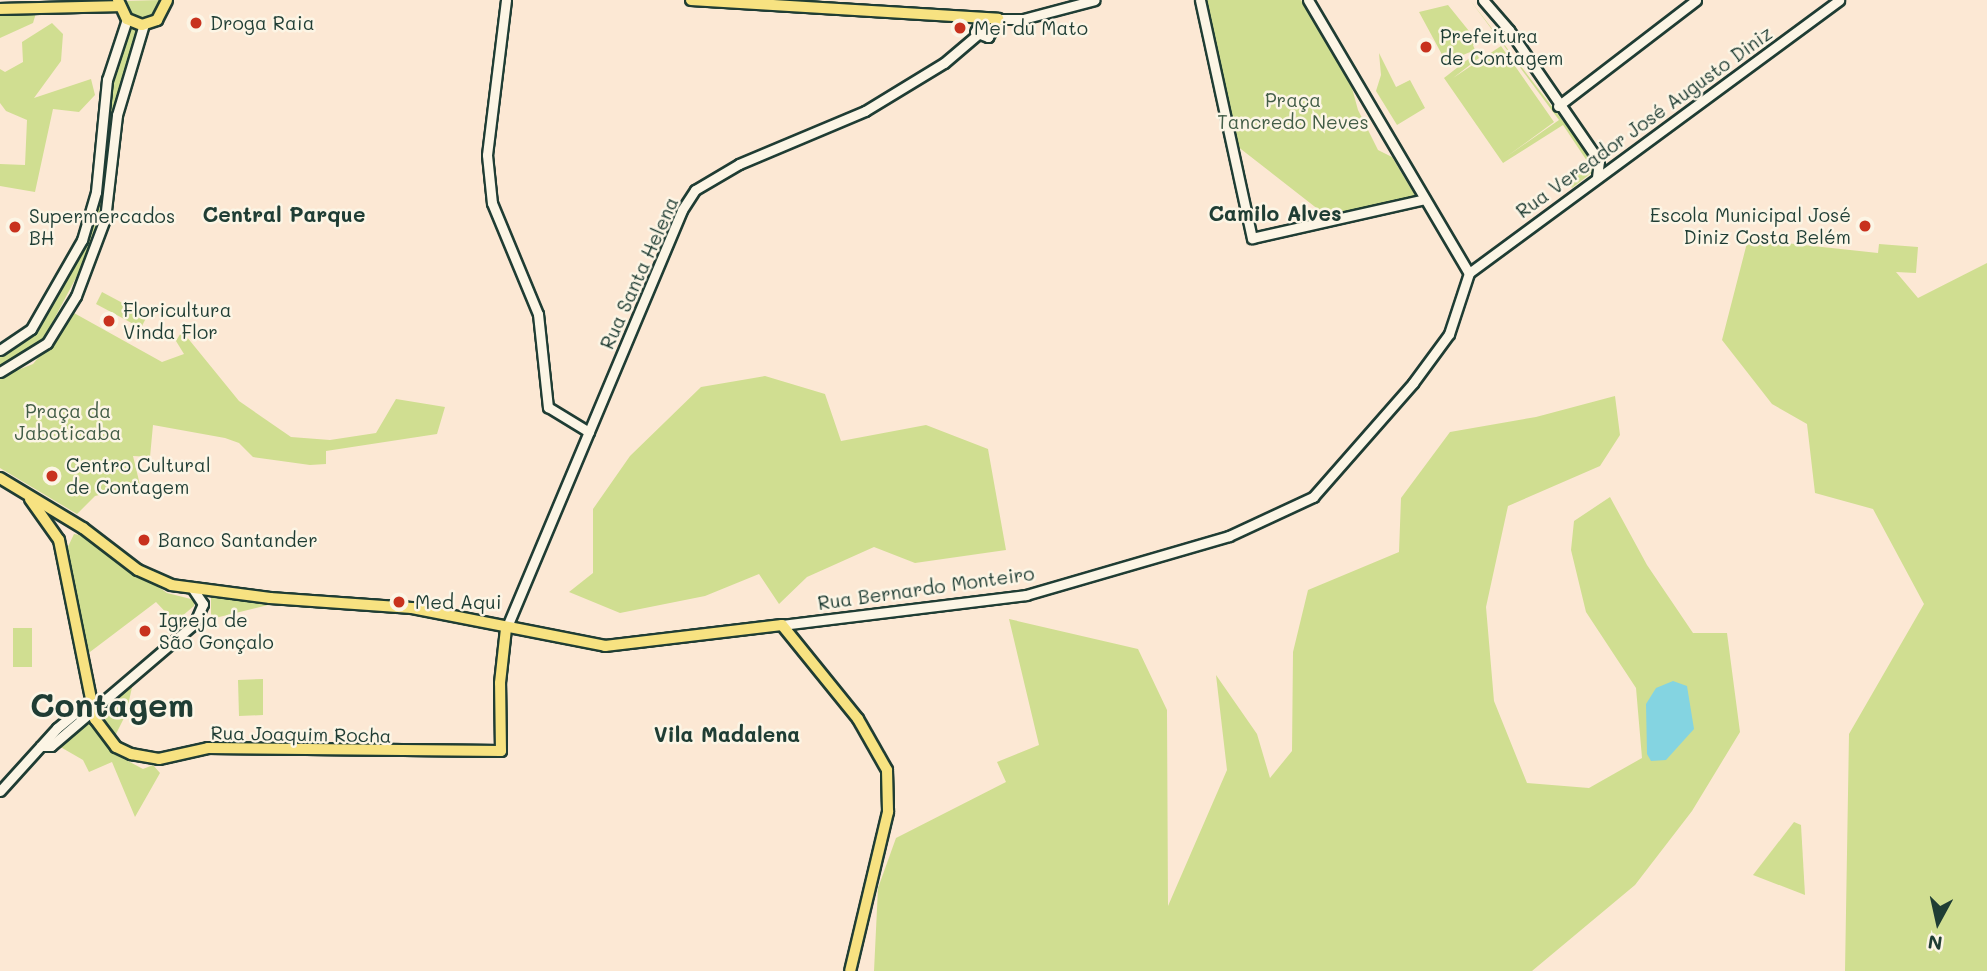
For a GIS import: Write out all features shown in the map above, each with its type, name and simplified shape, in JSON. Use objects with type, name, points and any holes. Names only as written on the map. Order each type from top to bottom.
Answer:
[{"type":"main road","points":[[691,0],[979,26],[998,19]]},
{"type":"main road","points":[[0,9],[119,3],[127,19],[144,24],[157,20],[170,1]]},
{"type":"main road","name":"Rua Bernardo Monteiro","points":[[0,478],[83,528],[138,570],[171,585],[412,608],[506,629],[605,646],[782,625]]},
{"type":"main road","points":[[26,494],[59,540],[83,528]]},
{"type":"main road","name":"Rua Joaquim Rocha","points":[[59,540],[99,727],[116,747],[151,758],[208,748],[501,751],[500,683],[506,629]]},
{"type":"main road","points":[[782,625],[858,719],[887,770],[888,813],[850,971]]},
{"type":"street","points":[[506,0],[487,155],[492,203],[538,314],[548,407],[589,432]]},
{"type":"street","points":[[979,26],[989,34],[998,19],[1023,19],[1096,0]]},
{"type":"street","points":[[1200,0],[1252,238],[1425,199]]},
{"type":"street","points":[[1308,0],[1469,273]]},
{"type":"street","points":[[1483,0],[1509,30],[1558,106],[1599,161],[1597,178]]},
{"type":"street","points":[[1558,106],[1696,0]]},
{"type":"street","name":"Rua Vereador José Augusto Diniz","points":[[1469,273],[1839,0]]},
{"type":"street","points":[[0,349],[31,329],[63,278],[90,219],[107,80],[127,19]]},
{"type":"street","points":[[0,372],[47,343],[81,284],[106,219],[117,115],[144,24]]},
{"type":"street","name":"Rua Santa Helena","points":[[506,629],[682,210],[695,190],[711,180],[865,111],[944,63],[979,26]]},
{"type":"street","name":"Rua Bernardo Monteiro","points":[[782,625],[1026,595],[1145,564],[1229,536],[1313,497],[1413,383],[1449,334],[1469,273]]},
{"type":"street","points":[[63,278],[69,286],[81,284]]},
{"type":"street","points":[[51,297],[64,298],[70,306]]},
{"type":"street","points":[[0,791],[41,746],[201,616],[203,604],[193,589]]},
{"type":"green space","points":[[161,0],[156,13],[145,19],[133,16],[124,1]]},
{"type":"green space","name":"Praça Tancredo Neves","points":[[1203,0],[1301,0],[1352,88],[1358,110],[1378,150],[1392,157],[1416,197],[1328,217],[1237,146]]},
{"type":"green space","points":[[1470,0],[1593,160],[1594,171],[1572,188],[1567,182],[1589,164],[1563,125],[1503,163],[1444,78],[1476,53],[1479,58],[1453,78],[1501,46],[1554,122],[1506,157],[1559,120]]},
{"type":"green space","points":[[1448,5],[1469,31],[1469,39],[1478,41],[1473,45],[1475,50],[1446,62],[1419,12]]},
{"type":"green space","points":[[36,13],[33,23],[0,38],[0,14]]},
{"type":"green space","points":[[52,23],[63,34],[61,61],[34,98],[91,79],[95,95],[79,112],[53,109],[35,192],[0,186],[0,164],[25,165],[27,120],[6,111],[0,103],[0,69],[5,72],[23,62],[22,42]]},
{"type":"green space","points":[[131,27],[140,30],[112,113],[111,172],[95,242],[43,340],[0,368],[0,354],[19,346],[42,320],[74,268],[93,224],[111,80]]},
{"type":"green space","points":[[1379,53],[1396,87],[1410,80],[1425,108],[1397,125],[1376,91],[1381,75]]},
{"type":"green space","points":[[1748,239],[1878,253],[1879,244],[1918,247],[1916,273],[1896,272],[1918,298],[1987,263],[1987,971],[1845,971],[1849,734],[1924,604],[1873,509],[1815,493],[1807,424],[1772,404],[1722,340]]},
{"type":"green space","points":[[102,292],[147,316],[141,328],[96,304]]},
{"type":"green space","name":"Praça da Jaboticaba","points":[[74,313],[162,362],[184,354],[176,341],[182,331],[239,401],[291,437],[330,440],[376,433],[396,399],[445,407],[437,434],[326,451],[326,464],[310,465],[253,457],[239,443],[225,438],[153,425],[150,457],[133,456],[140,485],[95,496],[77,514],[0,468],[0,377],[33,364]]},
{"type":"green space","points":[[765,376],[825,394],[841,441],[926,425],[988,449],[1006,550],[915,563],[874,547],[807,577],[779,604],[759,574],[705,596],[620,613],[569,592],[593,573],[593,509],[630,456],[701,387]]},
{"type":"green space","points":[[1615,396],[1620,435],[1600,466],[1508,506],[1486,607],[1494,701],[1527,783],[1589,788],[1642,758],[1636,688],[1586,612],[1571,550],[1574,521],[1610,497],[1647,565],[1693,633],[1727,633],[1740,732],[1692,811],[1635,885],[1532,971],[874,971],[878,888],[896,838],[1006,782],[997,762],[1039,745],[1009,619],[1138,649],[1167,710],[1168,906],[1227,770],[1216,675],[1257,734],[1270,778],[1292,751],[1293,652],[1308,590],[1399,552],[1401,498],[1450,432],[1536,417]]},
{"type":"green space","points":[[74,534],[86,536],[167,593],[195,600],[194,606],[175,622],[156,602],[86,655],[66,551]]},
{"type":"green space","points":[[211,595],[268,605],[211,619]]},
{"type":"green space","points":[[13,628],[32,628],[32,667],[13,667]]},
{"type":"green space","points":[[263,679],[263,715],[239,716],[238,680]]},
{"type":"green space","points":[[133,683],[126,714],[115,736],[100,716]]},
{"type":"green space","points":[[88,719],[111,752],[143,769],[153,765],[160,773],[135,817],[112,762],[89,772],[83,760],[57,745]]},
{"type":"green space","points":[[1794,822],[1801,825],[1805,895],[1753,875]]},
{"type":"water","points":[[1673,681],[1687,686],[1694,729],[1666,760],[1651,761],[1647,754],[1646,704],[1656,688]]},
{"type":"place","name":"Droga Raia","points":[[196,23]]},
{"type":"place","name":"Mei du Mato","points":[[960,28]]},
{"type":"place","name":"Prefeitura de Contagem","points":[[1426,47]]},
{"type":"place","name":"Escola Municipal José Diniz Costa Belém","points":[[1865,226]]},
{"type":"place","name":"Supermercados BH","points":[[15,227]]},
{"type":"place","name":"Floricultura Vinda Flor","points":[[109,321]]},
{"type":"place","name":"Centro Cultural de Contagem","points":[[52,476]]},
{"type":"place","name":"Banco Santander","points":[[144,540]]},
{"type":"place","name":"Med Aqui","points":[[399,602]]},
{"type":"place","name":"Igreja de São Gonçalo","points":[[145,631]]},
{"type":"district","name":"Camilo Alves","points":[[1275,213]]},
{"type":"district","name":"Central Parque","points":[[284,214]]},
{"type":"district","name":"Contagem","points":[[112,704]]},
{"type":"district","name":"Vila Madalena","points":[[727,734]]}]
